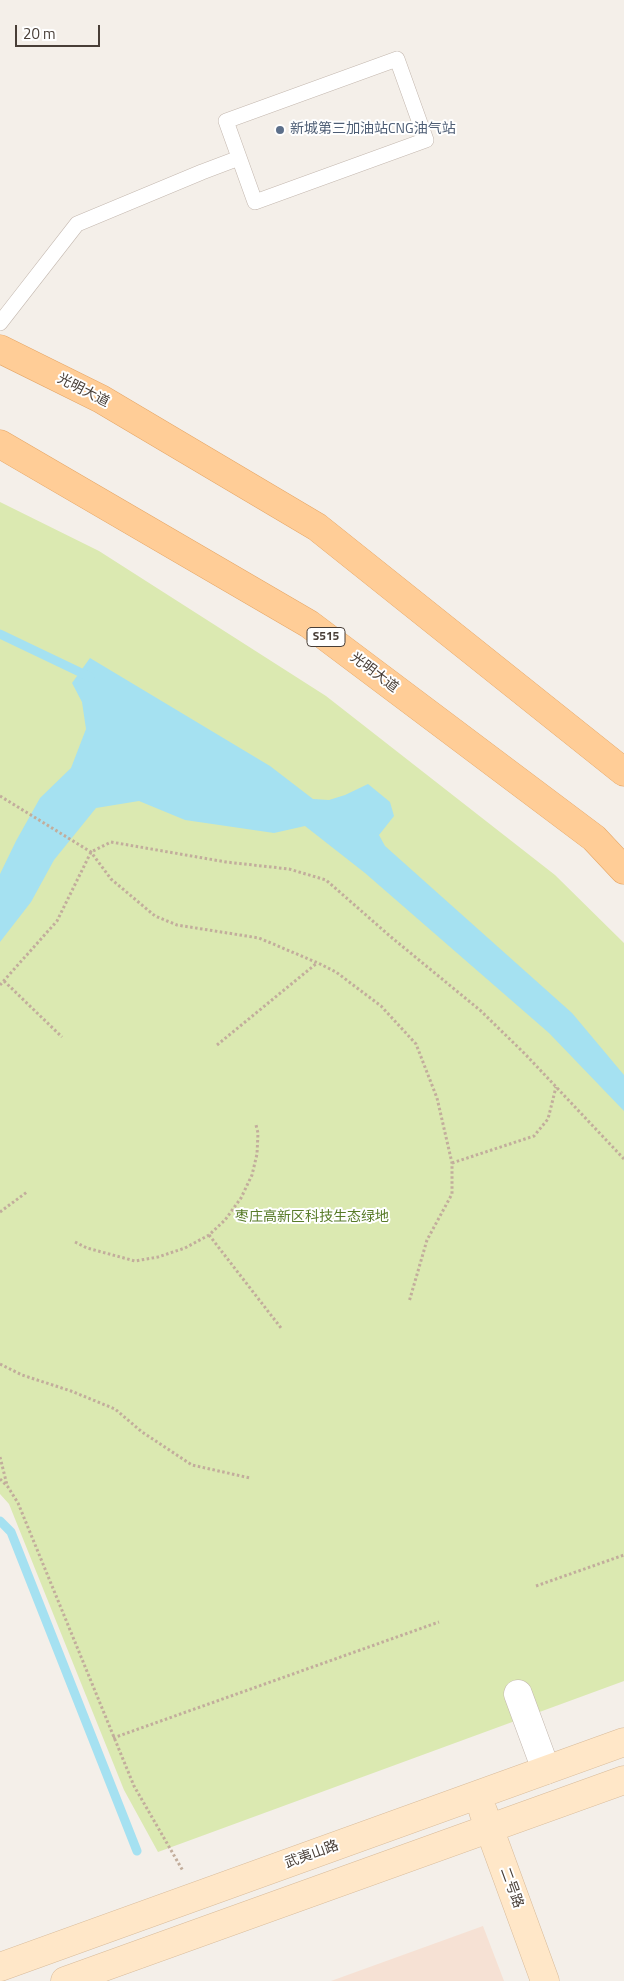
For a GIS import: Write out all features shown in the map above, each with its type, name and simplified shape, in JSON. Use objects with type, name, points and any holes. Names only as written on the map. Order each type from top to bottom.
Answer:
[{"type":"main road","name":"光明大道","points":[[0,349],[101,400],[316,527],[624,772]]},
{"type":"main road","name":"光明大道","points":[[0,444],[309,624],[594,838],[624,870]]},
{"type":"street","points":[[518,1694],[546,1770]]},
{"type":"street","name":"武夷山路","points":[[0,1967],[624,1742]]},
{"type":"street","points":[[65,1981],[624,1780]]},
{"type":"street","name":"二号路","points":[[478,1795],[545,1981]]},
{"type":"lane","points":[[397,59],[426,140],[255,202],[240,158],[226,121],[397,59]]},
{"type":"lane","points":[[0,323],[77,224],[240,158]]},
{"type":"path","points":[[0,796],[91,852],[111,879],[155,916],[177,925],[259,938],[318,963],[336,972],[381,1006],[416,1044],[437,1098],[452,1163],[452,1194],[426,1240],[409,1302]]},
{"type":"path","points":[[0,984],[57,921],[91,852],[111,842],[226,862],[290,869],[326,880],[481,1011],[624,1159]]},
{"type":"path","points":[[217,1045],[318,963]]},
{"type":"path","points":[[4,981],[62,1037]]},
{"type":"path","points":[[452,1163],[534,1136],[548,1119],[556,1087]]},
{"type":"path","points":[[75,1242],[88,1248],[135,1261],[158,1257],[185,1248],[209,1235],[224,1220],[241,1198],[252,1175],[257,1154],[258,1133],[256,1125]]},
{"type":"path","points":[[0,1212],[27,1192]]},
{"type":"path","points":[[209,1235],[281,1328]]},
{"type":"path","points":[[0,1364],[22,1375],[71,1391],[115,1409],[142,1432],[192,1465],[250,1478]]},
{"type":"path","points":[[0,1457],[8,1487]]},
{"type":"path","points":[[0,1479],[8,1487],[18,1504],[134,1786],[197,1896]]},
{"type":"path","points":[[536,1586],[624,1555]]},
{"type":"path","points":[[113,1738],[439,1622]]},
{"type":"shaded area","points":[[483,1926],[504,1981],[331,1981]]},
{"type":"green space","name":"枣庄高新区科技生态绿地","points":[[0,502],[99,551],[326,696],[555,875],[624,943],[624,1681],[158,1852],[124,1790],[9,1504],[0,1494]]},
{"type":"water","points":[[90,658],[270,766],[313,799],[329,800],[368,784],[390,802],[394,816],[379,835],[385,846],[572,1013],[624,1075],[624,1111],[549,1033],[365,873],[305,826],[274,833],[185,820],[139,801],[96,808],[54,860],[31,902],[0,942],[0,874],[40,798],[71,768],[86,729],[82,702],[72,683]]},
{"type":"waterway","points":[[0,634],[90,677]]},
{"type":"waterway","points":[[0,1521],[11,1532],[137,1851]]},
{"type":"place","name":"新城第三加油站CNG油气站","points":[[280,130]]}]
